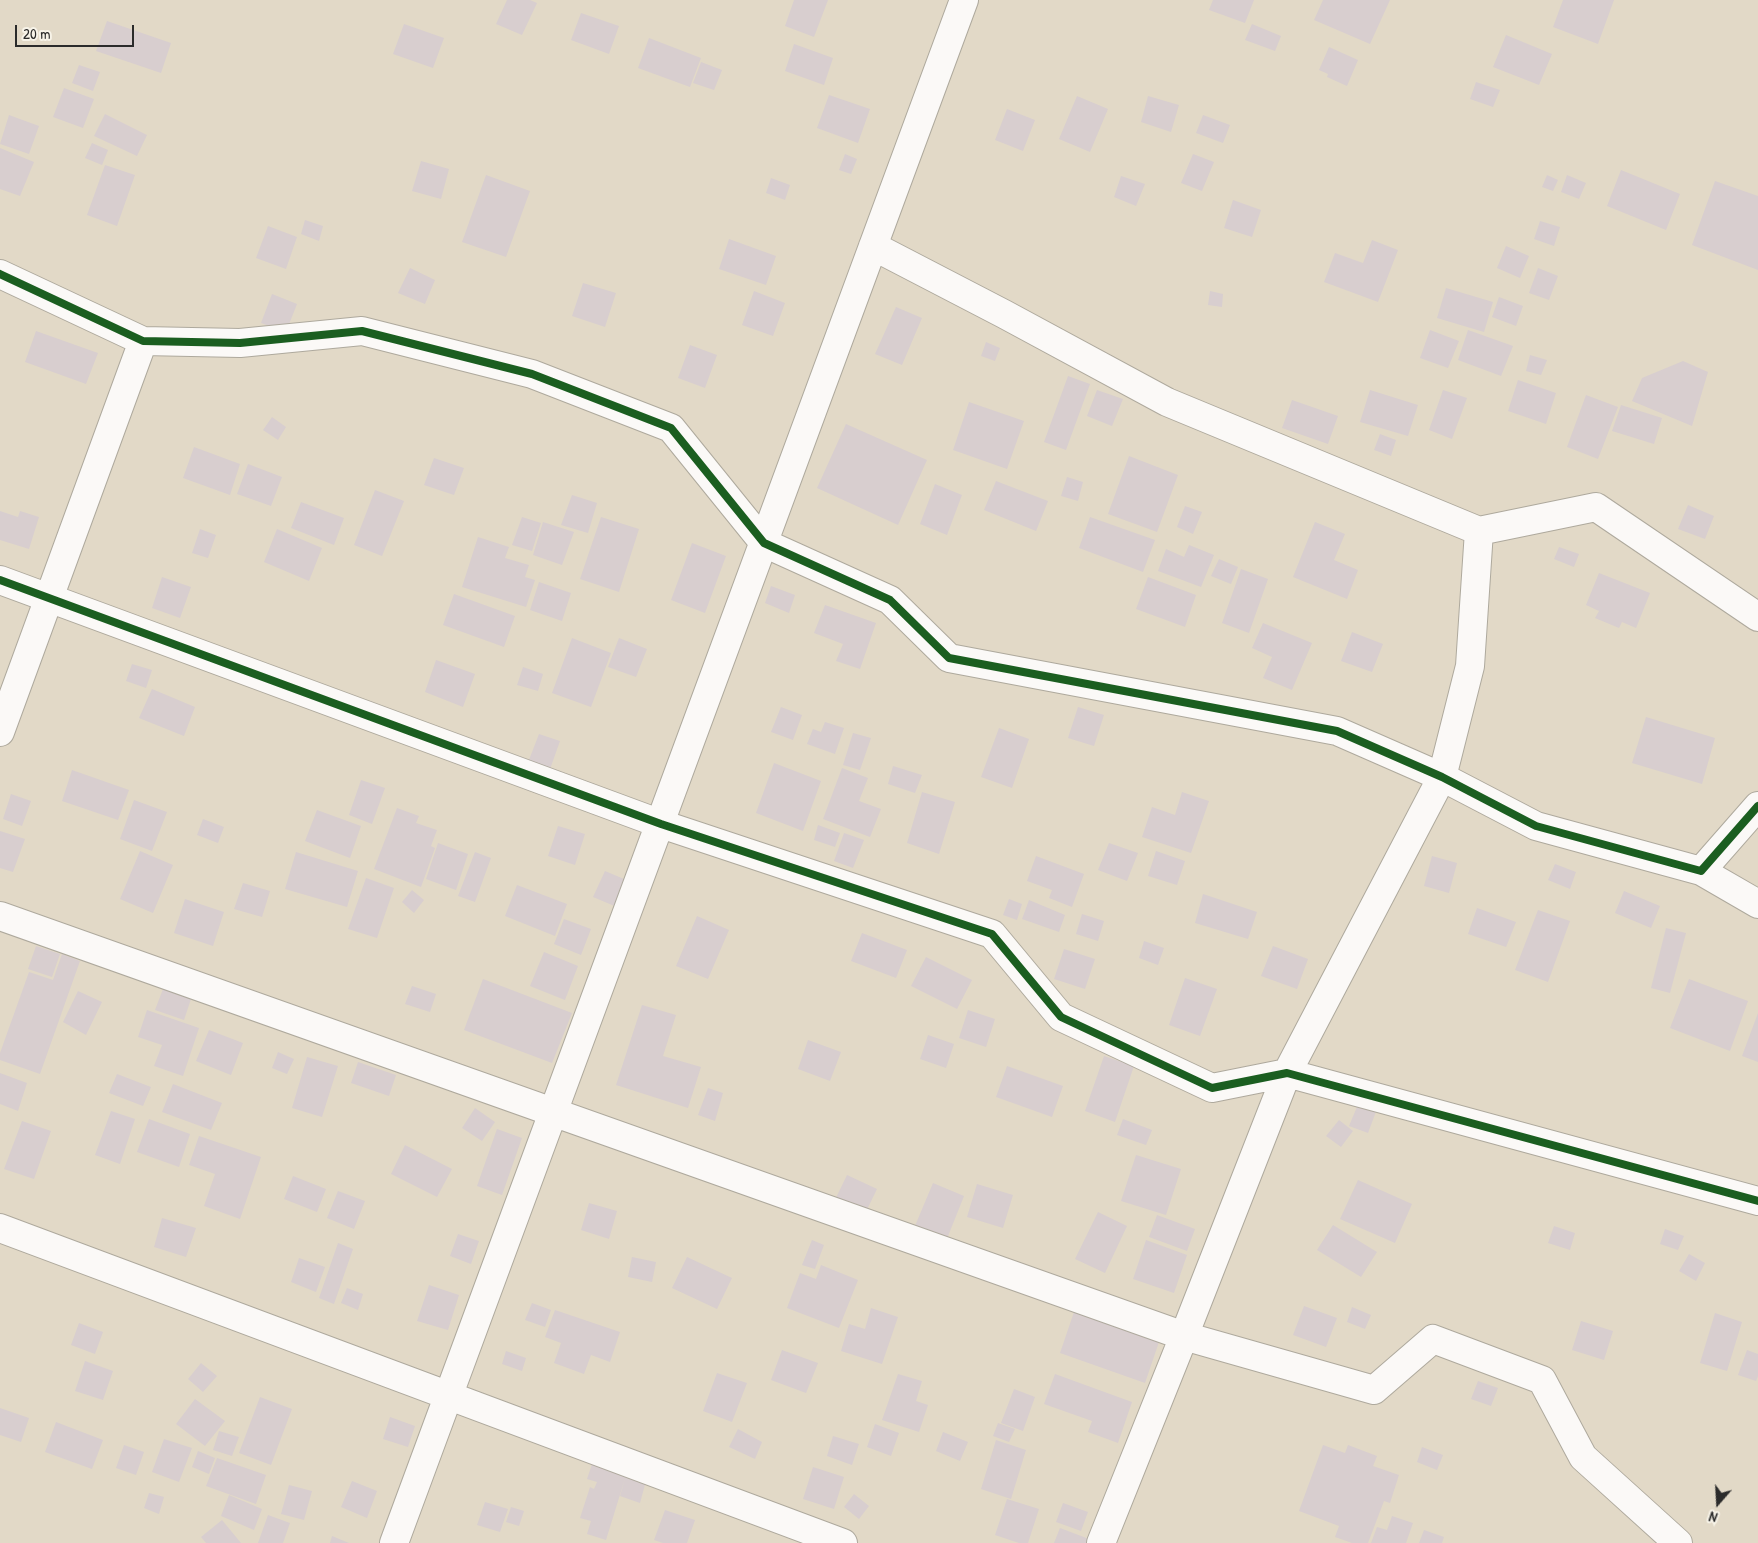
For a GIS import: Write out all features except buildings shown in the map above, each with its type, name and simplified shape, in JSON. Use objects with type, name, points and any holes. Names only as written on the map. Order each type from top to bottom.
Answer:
[{"type":"street","points":[[394,1543],[964,0]]},
{"type":"street","points":[[874,246],[1167,402],[1479,531],[1596,507],[1758,617]]},
{"type":"street","points":[[0,274],[143,341],[240,343],[362,331],[532,374],[672,428],[764,543],[890,600],[949,658],[1337,731],[1442,777],[1536,826],[1701,870],[1758,904]]},
{"type":"street","points":[[0,732],[143,341]]},
{"type":"street","points":[[1101,1543],[1287,1073],[1442,777],[1470,666],[1479,531]]},
{"type":"street","points":[[0,580],[661,824],[992,934],[1061,1017],[1212,1088],[1287,1073],[1758,1200]]},
{"type":"street","points":[[1701,870],[1758,806]]},
{"type":"street","points":[[0,916],[1184,1336],[1374,1390],[1433,1339],[1542,1380],[1583,1457],[1678,1543]]},
{"type":"street","points":[[0,1228],[843,1543]]},
{"type":"cycle path","points":[[0,274],[143,341],[240,343],[362,331],[532,374],[671,428],[764,543],[890,600],[949,658],[1337,731],[1442,777],[1536,826],[1701,871],[1758,806]]},
{"type":"cycle path","points":[[0,580],[661,824],[992,934],[1061,1017],[1212,1088],[1287,1073],[1758,1201]]}]
